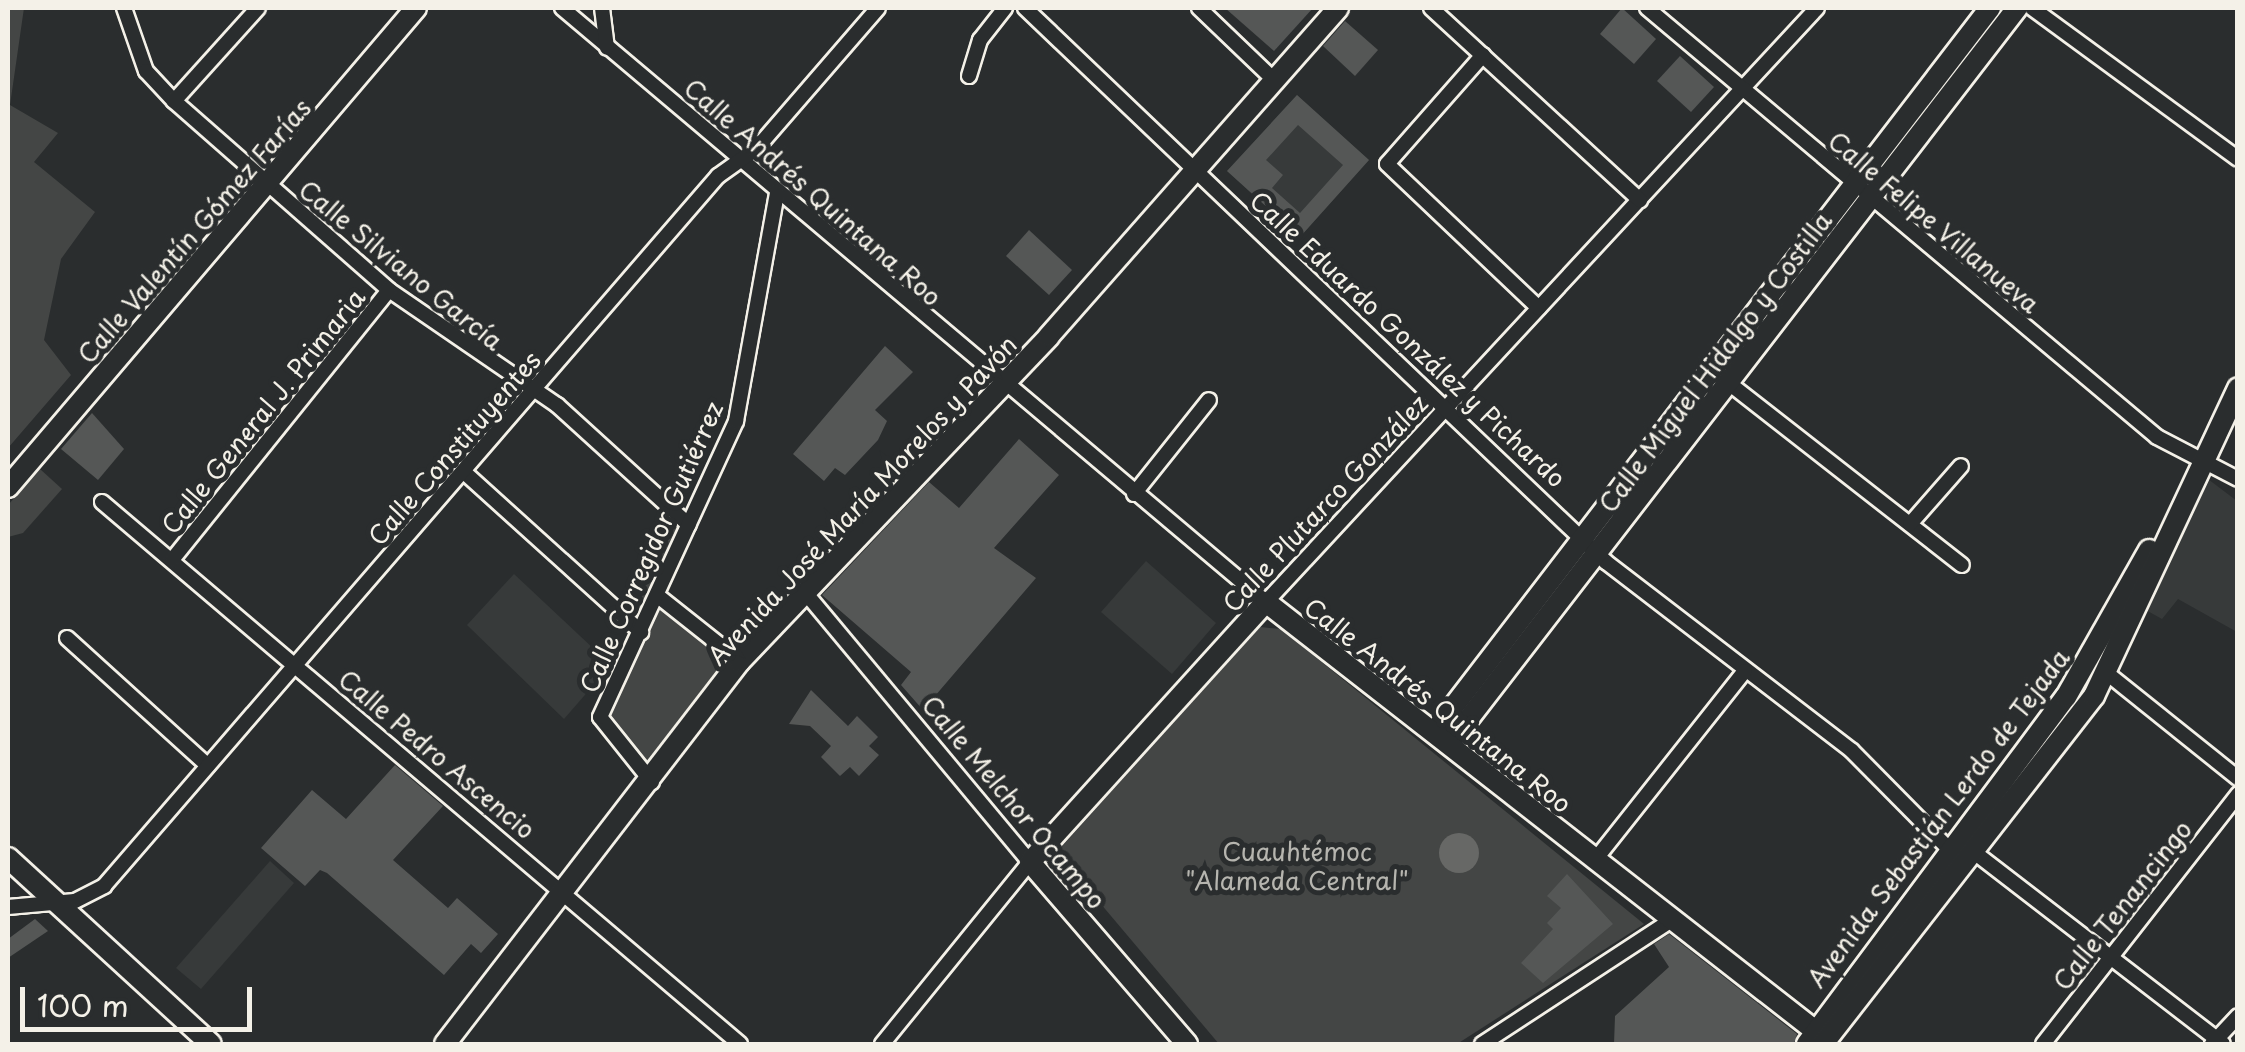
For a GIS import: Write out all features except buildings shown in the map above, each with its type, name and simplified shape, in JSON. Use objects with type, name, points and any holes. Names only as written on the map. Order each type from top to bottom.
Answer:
[{"type":"main road","name":"Calle Valentín Gómez Farías","points":[[8,487],[416,8]]},
{"type":"main road","name":"Avenida José María Morelos y Pavón","points":[[445,1044],[568,892],[740,661],[1002,386],[1338,8]]},
{"type":"main road","name":"Calle Miguel Hidalgo y Costilla","points":[[1441,738],[1584,538],[1990,8]]},
{"type":"main road","name":"Calle Miguel Hidalgo y Costilla","points":[[1441,738],[1600,555],[2017,8]]},
{"type":"main road","name":"Avenida Sebastián Lerdo de Tejada","points":[[1821,1040],[1949,849],[2080,676],[2170,519],[2238,388]]},
{"type":"main road","name":"Avenida Sebastián Lerdo de Tejada","points":[[1821,1040],[1974,852],[2108,674],[2170,519]]},
{"type":"main road","name":"Calle Andrés Quintana Roo","points":[[1266,602],[1821,1040]]},
{"type":"main road","name":"Calle Plutarco González","points":[[1030,862],[1266,602]]},
{"type":"main road","points":[[8,858],[211,1044]]},
{"type":"main road","name":"Calle Melchor Ocampo","points":[[1030,862],[1187,1044]]},
{"type":"street","name":"Calle Silviano García","points":[[124,8],[146,71],[267,186],[390,290],[532,391],[688,525]]},
{"type":"street","points":[[174,100],[258,8]]},
{"type":"street","name":"Calle Andrés Quintana Roo","points":[[562,8],[1002,386],[1266,602]]},
{"type":"street","points":[[602,8],[607,48]]},
{"type":"street","name":"Calle Constituyentes","points":[[8,907],[96,893],[532,391],[878,8]]},
{"type":"street","points":[[970,76],[980,40],[1005,8]]},
{"type":"street","points":[[1199,8],[1273,79]]},
{"type":"street","points":[[1431,8],[1640,200]]},
{"type":"street","name":"Calle Felipe Villanueva","points":[[1647,8],[2157,437],[2238,479]]},
{"type":"street","name":"Calle Plutarco González","points":[[1266,602],[1817,8]]},
{"type":"street","points":[[2032,8],[2238,159]]},
{"type":"street","name":"Calle Eduardo González y Pichardo","points":[[1033,10],[1600,555],[1852,751],[1949,849]]},
{"type":"street","points":[[1483,55],[1390,156],[1388,169],[1539,308]]},
{"type":"street","name":"Calle Corregidor Gutiérrez","points":[[652,782],[599,720],[658,596],[750,375],[777,193]]},
{"type":"street","name":"Calle General J. Primaria","points":[[172,560],[390,290]]},
{"type":"street","points":[[1730,384],[1962,565]]},
{"type":"street","points":[[1134,494],[1209,400]]},
{"type":"street","points":[[1910,524],[1961,466]]},
{"type":"street","points":[[464,472],[642,632]]},
{"type":"street","name":"Calle Pedro Ascencio","points":[[102,502],[568,892],[740,1044]]},
{"type":"street","name":"Calle Melchor Ocampo","points":[[804,591],[1030,862]]},
{"type":"street","points":[[658,596],[740,661]]},
{"type":"street","points":[[67,638],[208,766]]},
{"type":"street","points":[[1596,860],[1745,671]]},
{"type":"street","points":[[2108,674],[2238,778]]},
{"type":"street","name":"Calle Tenancingo","points":[[2043,1044],[2238,794]]},
{"type":"street","points":[[1974,852],[2217,1043],[2238,1016]]},
{"type":"street","name":"Calle Plutarco González","points":[[882,1044],[1030,862]]},
{"type":"street","points":[[1482,1044],[1672,920]]},
{"type":"shaded area","points":[[1297,95],[1369,160],[1300,237],[1227,171]]},
{"type":"shaded area","points":[[2204,476],[2237,501],[2237,632],[2178,599],[2162,619],[2144,609]]},
{"type":"shaded area","points":[[1146,561],[1216,623],[1172,674],[1101,612]]},
{"type":"shaded area","points":[[514,574],[611,665],[564,719],[467,625]]},
{"type":"shaded area","points":[[1459,833],[1473,839],[1479,853],[1473,867],[1459,873],[1445,867],[1439,853],[1445,839]]},
{"type":"shaded area","points":[[270,861],[294,883],[201,989],[176,968]]},
{"type":"green space","points":[[8,8],[24,8],[10,105],[58,133],[34,162],[95,212],[61,259],[44,340],[71,375],[8,448]]},
{"type":"green space","points":[[40,469],[62,489],[23,533],[8,537],[8,505]]},
{"type":"green space","points":[[668,515],[680,526],[639,619],[622,607]]},
{"type":"green space","points":[[661,605],[728,659],[647,769],[602,724]]},
{"type":"green space","name":"Cuauhtémoc \"Alameda Central\"","points":[[1260,627],[1281,629],[1644,924],[1457,1044],[1219,1044],[1057,852]]}]
